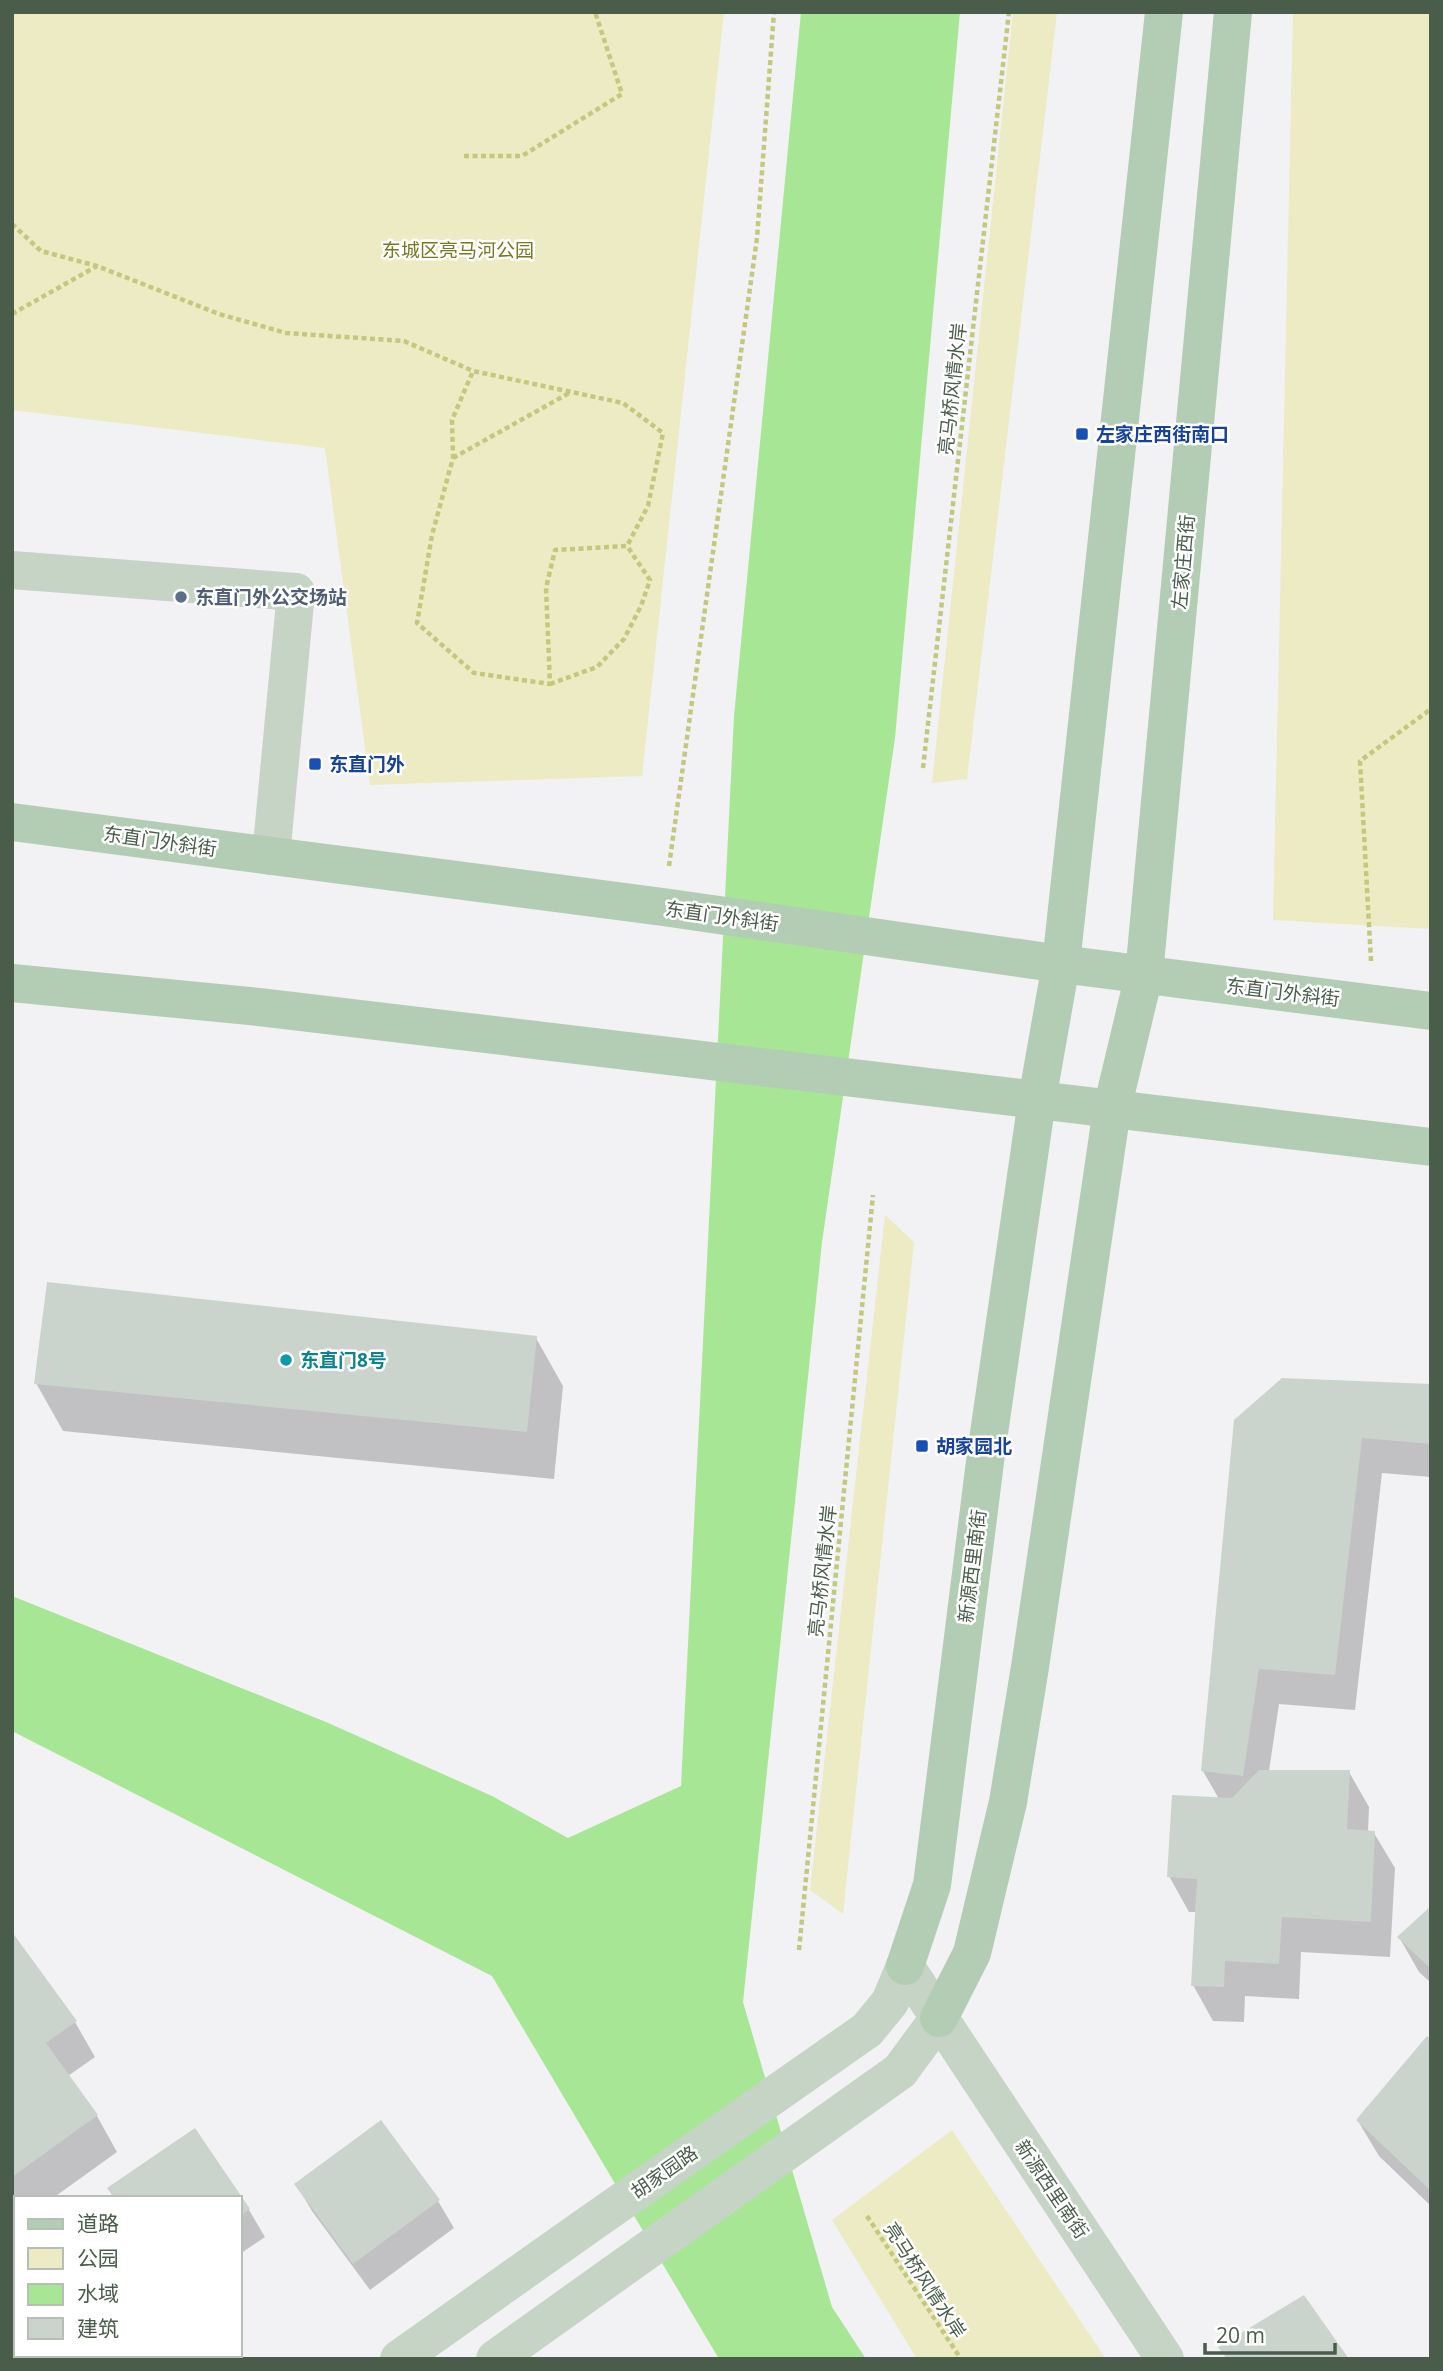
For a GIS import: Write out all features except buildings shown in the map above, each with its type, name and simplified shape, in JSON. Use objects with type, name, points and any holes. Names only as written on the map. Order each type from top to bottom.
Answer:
[{"type":"main road","points":[[1037,1100],[1061,964],[1164,12]]},
{"type":"main road","name":"左家庄西街","points":[[1112,1109],[1144,975],[1233,12]]},
{"type":"main road","name":"东直门外斜街","points":[[12,822],[663,907],[1061,964],[1431,1011]]},
{"type":"main road","points":[[12,983],[259,1007],[1431,1147]]},
{"type":"main road","name":"新源西里南街","points":[[905,1966],[932,1885],[986,1454],[1037,1100]]},
{"type":"main road","points":[[939,2018],[972,1953],[1008,1802],[1112,1109]]},
{"type":"street","points":[[12,570],[296,592],[271,856]]},
{"type":"street","name":"新源西里南街","points":[[905,1966],[1165,2359]]},
{"type":"street","name":"胡家园路","points":[[399,2359],[867,2031],[890,2002],[905,1966]]},
{"type":"street","points":[[495,2359],[900,2071],[939,2018]]},
{"type":"path","points":[[464,156],[522,156],[622,94],[595,12]]},
{"type":"path","points":[[663,907],[757,238],[774,12]]},
{"type":"path","name":"亮马桥风情水岸","points":[[923,768],[1009,12]]},
{"type":"path","points":[[12,224],[41,251],[97,266],[219,314],[286,333],[404,341],[473,371],[623,403],[663,433],[648,506],[627,546]]},
{"type":"path","points":[[12,314],[97,266]]},
{"type":"path","points":[[473,371],[452,420],[453,458],[432,535],[417,623],[474,673],[550,684],[597,667],[624,639],[641,606],[650,580],[627,546]]},
{"type":"path","points":[[453,458],[573,392]]},
{"type":"path","points":[[550,684],[546,588],[555,550],[627,546]]},
{"type":"path","points":[[1374,1004],[1360,761],[1431,709]]},
{"type":"path","name":"亮马桥风情水岸","points":[[799,1950],[873,1195]]},
{"type":"path","name":"亮马桥风情水岸","points":[[867,2216],[961,2359]]},
{"type":"green space","name":"东城区亮马河公园","points":[[12,12],[724,12],[642,776],[370,785],[325,448],[12,410]]},
{"type":"green space","points":[[1013,12],[1057,12],[967,779],[932,783]]},
{"type":"green space","points":[[1293,12],[1431,12],[1431,929],[1273,920]]},
{"type":"green space","points":[[885,1215],[914,1242],[843,1914],[810,1890]]},
{"type":"green space","points":[[952,2130],[1106,2359],[917,2359],[832,2220]]},
{"type":"water","points":[[801,12],[960,12],[895,738],[822,1242],[743,2002],[832,2307],[866,2359],[719,2359],[492,1976],[12,1731],[12,1596],[326,1722],[492,1796],[568,1838],[681,1786],[734,716]]},
{"type":"place","name":"左家庄西街南口","points":[[1082,434]]},
{"type":"place","name":"东直门外公交场站","points":[[181,597]]},
{"type":"place","name":"东直门外","points":[[315,764]]},
{"type":"place","name":"东直门8号","points":[[286,1360]]},
{"type":"place","name":"胡家园北","points":[[922,1446]]}]
